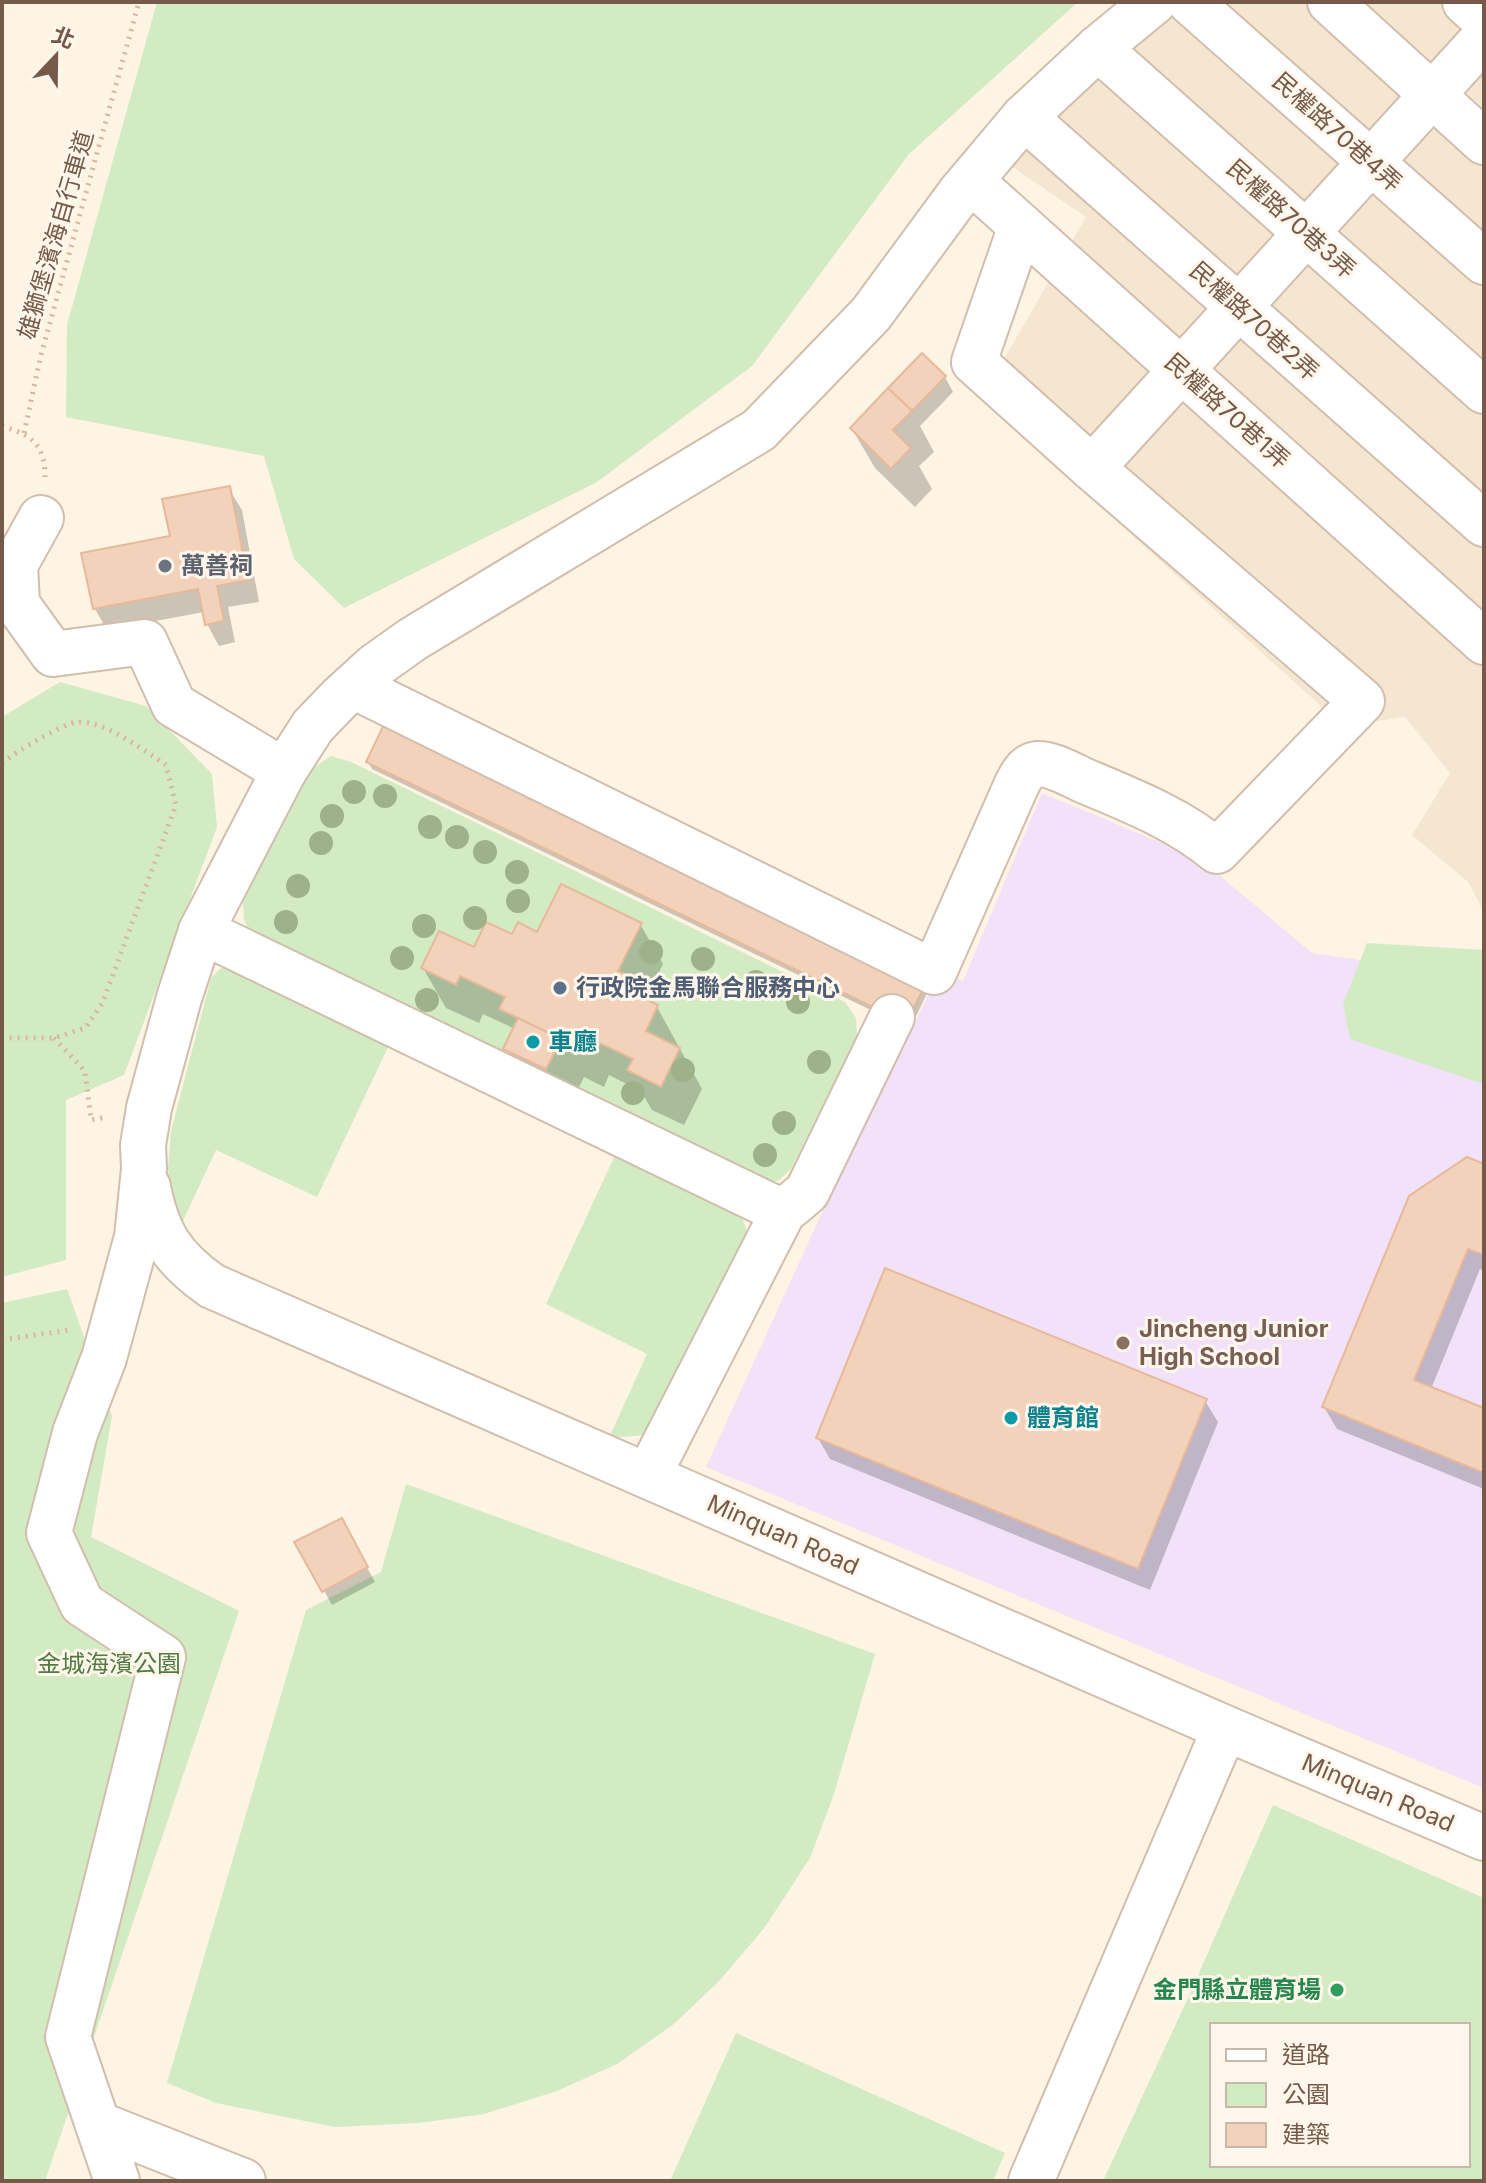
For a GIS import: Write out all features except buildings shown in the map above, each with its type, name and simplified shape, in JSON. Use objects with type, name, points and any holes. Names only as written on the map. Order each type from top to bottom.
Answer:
[{"type":"street","points":[[117,2181],[68,2037],[163,1657],[82,1604],[49,1533],[75,1433],[104,1358],[137,1237],[144,1169],[143,1145],[149,1108],[201,931],[284,771],[313,726],[353,686],[413,639],[759,430],[871,314],[971,181],[1024,117],[1098,48],[1154,2]]},
{"type":"street","name":"民權路70巷4弄","points":[[1190,2],[1484,262]]},
{"type":"street","points":[[1330,2],[1484,142]]},
{"type":"street","points":[[1465,2],[1484,19]]},
{"type":"street","points":[[1092,468],[1484,38]]},
{"type":"street","name":"民權路70巷3弄","points":[[1098,48],[1484,391]]},
{"type":"street","name":"民權路70巷2弄","points":[[1024,117],[1484,524]]},
{"type":"street","name":"民權路70巷1弄","points":[[971,181],[1482,636]]},
{"type":"street","points":[[353,686],[934,972],[1024,770],[1035,764],[1075,776],[1161,815],[1217,851],[1362,701],[974,362],[1021,226]]},
{"type":"street","points":[[41,518],[15,565],[17,604],[53,654],[145,642],[174,705],[284,771]]},
{"type":"street","points":[[201,931],[783,1212]]},
{"type":"street","points":[[648,1476],[783,1212],[807,1192],[892,1017]]},
{"type":"street","name":"Minquan Road","points":[[144,1169],[157,1226],[171,1251],[188,1269],[212,1286],[1484,1838]]},
{"type":"street","points":[[1031,2181],[1225,1728]]},
{"type":"street","points":[[98,2124],[243,2181]]},
{"type":"path","name":"雄獅堡濱海自行車道","points":[[24,433],[41,355],[139,2]]},
{"type":"path","points":[[2,426],[24,433],[37,443],[46,473],[41,518]]},
{"type":"path","points":[[2,763],[20,748],[77,722],[110,730],[166,765],[176,805],[102,1004],[85,1028],[54,1038],[2,1038]]},
{"type":"path","points":[[54,1038],[85,1071],[91,1120],[149,1108]]},
{"type":"path","points":[[2,1340],[114,1323]]},
{"type":"shaded area","points":[[1167,2],[1484,2],[1484,912],[1468,882],[1412,835],[1450,773],[1405,717],[1343,726],[981,399],[1086,217],[1008,164]]},
{"type":"shaded area","name":"Jincheng Junior High School","points":[[1042,793],[1200,859],[1312,953],[1421,969],[1484,996],[1484,1788],[706,1467],[819,1219],[940,971],[963,981]]},
{"type":"green space","points":[[157,2],[1078,2],[909,154],[752,366],[597,482],[344,608],[294,559],[264,456],[66,417],[67,325]]},
{"type":"green space","points":[[60,682],[146,706],[212,774],[217,827],[124,1075],[66,1100],[66,1260],[2,1277],[2,717]]},
{"type":"green space","points":[[331,756],[351,762],[845,1002],[856,1018],[857,1036],[791,1169],[778,1181],[762,1181],[544,1075],[561,1039],[581,1048],[587,1037],[633,1059],[627,1070],[661,1086],[680,1048],[646,1031],[658,1005],[632,992],[637,980],[618,971],[641,922],[561,884],[537,932],[518,922],[512,934],[487,922],[474,947],[439,931],[456,984],[460,976],[505,997],[518,1018],[501,1054],[251,936],[244,919],[243,901],[310,770]]},
{"type":"green space","points":[[1367,943],[1484,950],[1484,1079],[1480,1083],[1350,1039],[1343,1004]]},
{"type":"green space","points":[[221,968],[236,969],[390,1043],[317,1197],[216,1150],[181,1225],[171,1198],[168,1168],[171,1131],[211,978]]},
{"type":"green space","points":[[617,1151],[732,1206],[743,1220],[749,1237],[647,1435],[609,1438],[647,1354],[546,1304]]},
{"type":"green space","name":"金城海濱公園","points":[[67,1289],[112,1416],[91,1537],[239,1611],[45,2181],[2,2181],[2,1303]]},
{"type":"green space","points":[[406,1484],[875,1654],[833,1797],[810,1858],[765,1927],[720,1980],[674,2024],[617,2064],[557,2091],[484,2114],[419,2123],[335,2127],[216,2103],[167,2083],[306,1610],[381,1572]]},
{"type":"green space","name":"金門縣立體育場","points":[[1273,1805],[1484,1898],[1484,2181],[1103,2181]]},
{"type":"green space","points":[[736,2033],[1005,2153],[993,2181],[670,2181]]},
{"type":"place","name":"萬善祠","points":[[165,566]]},
{"type":"place","name":"行政院金馬聯合服務中心","points":[[560,988]]},
{"type":"place","name":"車廳","points":[[533,1042]]},
{"type":"place","name":"Jincheng Junior High School","points":[[1123,1343]]},
{"type":"place","name":"體育館","points":[[1011,1418]]},
{"type":"place","name":"金門縣立體育場","points":[[1337,1990]]}]
